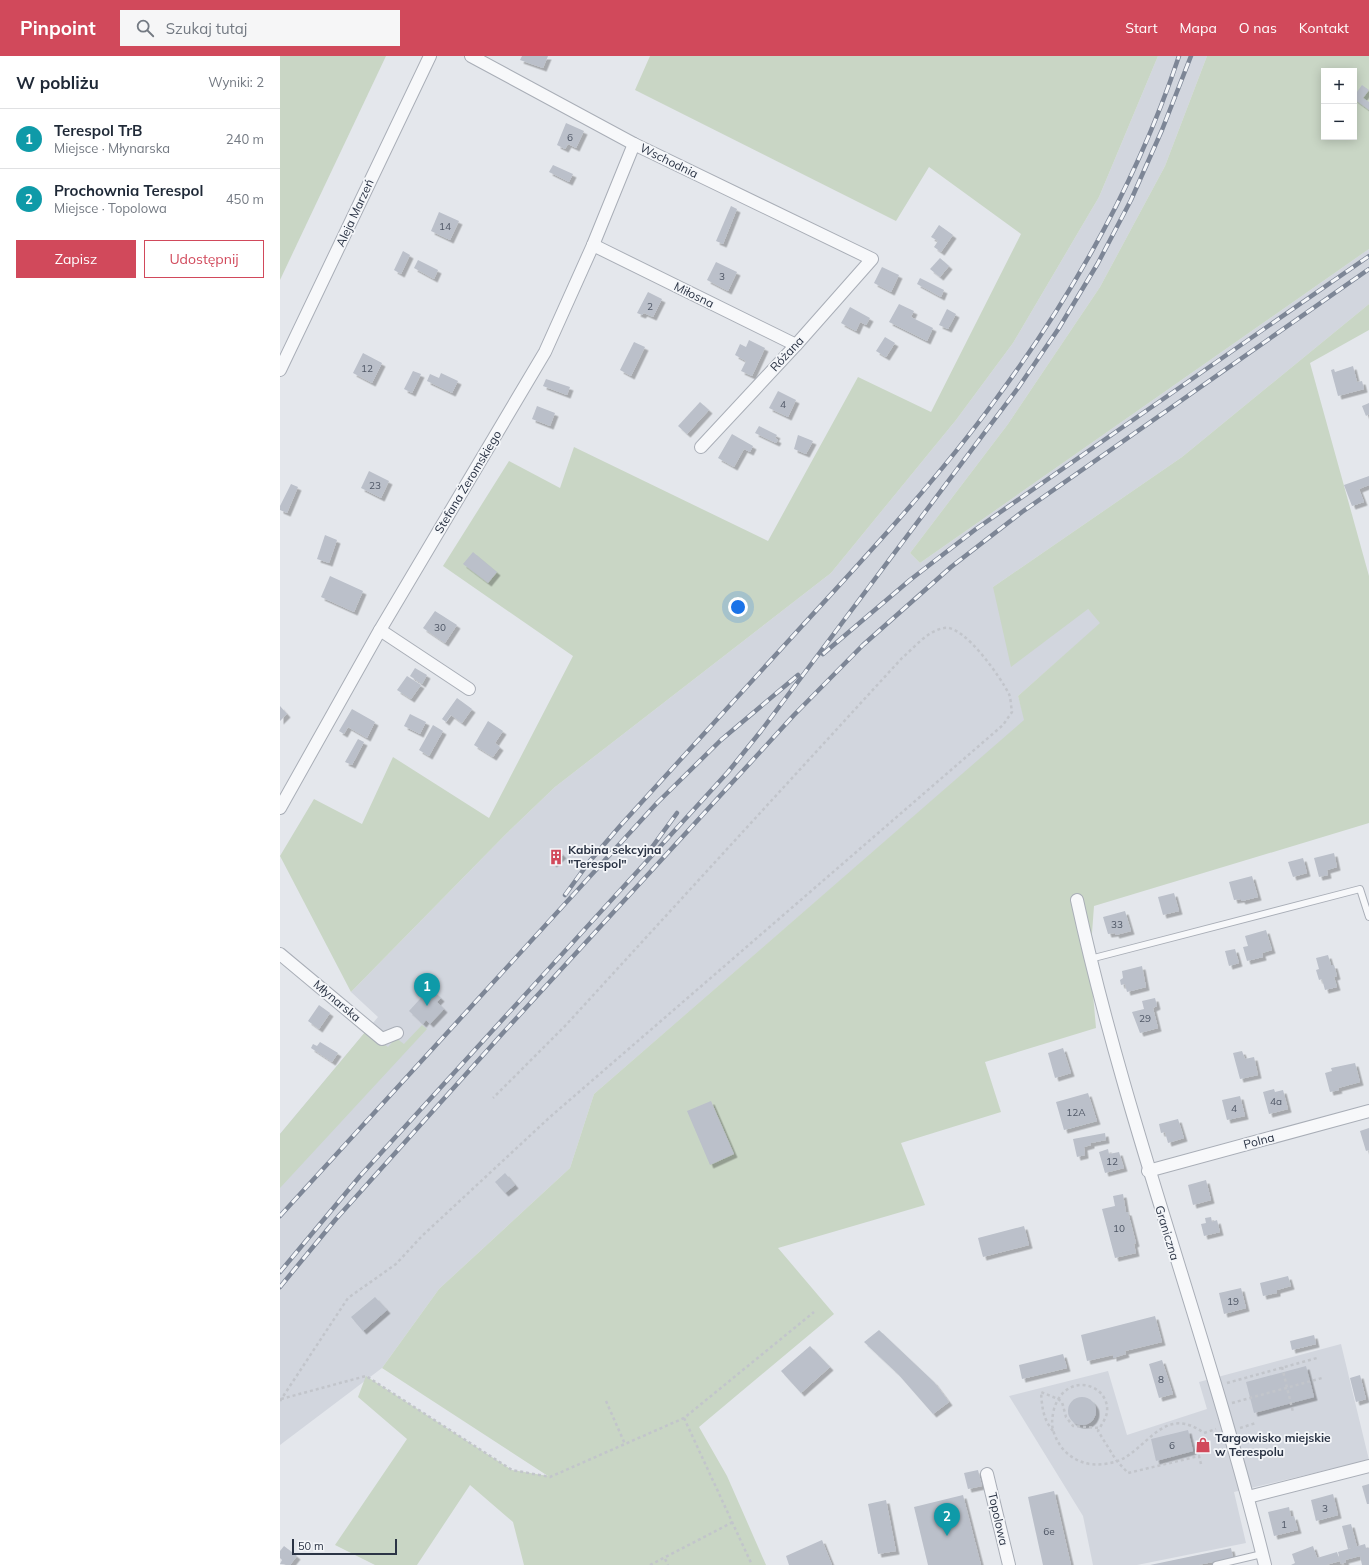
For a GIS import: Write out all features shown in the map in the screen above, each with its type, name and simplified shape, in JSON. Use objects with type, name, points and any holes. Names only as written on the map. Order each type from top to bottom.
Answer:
[{"type":"street","name":"Aleja Marzeń","points":[[280,370],[430,56]]},
{"type":"street","name":"Wschodnia","points":[[471,56],[634,144],[872,259]]},
{"type":"street","name":"Stefana Żeromskiego","points":[[280,808],[380,630],[545,352],[593,245],[634,144]]},
{"type":"street","name":"Miłosna","points":[[593,245],[796,346]]},
{"type":"street","name":"Różana","points":[[701,447],[796,346],[872,259]]},
{"type":"street","points":[[380,630],[469,689]]},
{"type":"street","name":"Graniczna","points":[[1077,900],[1090,960],[1148,1171],[1248,1498],[1263,1559]]},
{"type":"street","name":"Młynarska","points":[[280,954],[382,1039],[397,1033]]},
{"type":"street","name":"Polna","points":[[1148,1171],[1369,1111]]},
{"type":"street","points":[[1248,1498],[1369,1466]]},
{"type":"street","name":"Topolowa","points":[[987,1474],[1009,1565]]},
{"type":"lane","points":[[1090,960],[1360,889],[1369,917]]},
{"type":"lane","points":[[1216,1565],[1263,1559]]},
{"type":"path","points":[[281,1400],[348,1298],[396,1264],[422,1236],[550,1116],[1004,725],[1012,712],[1010,695],[980,652],[961,632],[946,627],[930,633],[924,638],[881,682],[565,1026],[493,1098]]},
{"type":"path","points":[[281,1400],[366,1376],[512,1470],[550,1476],[684,1418],[814,1312]]},
{"type":"path","points":[[1223,1384],[1317,1358]]},
{"type":"path","points":[[1282,1367],[1293,1412]]},
{"type":"path","points":[[1220,1406],[1322,1378]]},
{"type":"path","points":[[1201,1464],[1199,1456],[1128,1473],[1116,1460],[1098,1431],[1105,1419],[1107,1406],[1104,1398],[1097,1390],[1087,1385],[1076,1385],[1062,1393],[1058,1398],[1052,1416],[1052,1426],[1057,1442],[1072,1459],[1088,1464],[1101,1464],[1116,1460],[1126,1457],[1150,1435],[1163,1427],[1183,1423],[1194,1426],[1204,1433],[1218,1429]]},
{"type":"path","points":[[1054,1432],[1046,1424],[1042,1410],[1041,1392],[1058,1398],[1062,1402],[1066,1417],[1073,1426],[1100,1428]]},
{"type":"path","points":[[606,1401],[625,1444]]},
{"type":"path","points":[[684,1418],[752,1565]]},
{"type":"path","points":[[1236,1430],[1256,1423]]},
{"type":"path","points":[[650,1565],[665,1559],[733,1522]]},
{"type":"path","points":[[665,1559],[668,1565]]},
{"type":"shaded area","points":[[1158,56],[1207,56],[1165,166],[1100,287],[1008,424],[910,553],[920,563],[1369,249],[1369,304],[1182,457],[993,587],[1088,609],[1101,623],[1018,696],[1025,720],[594,1094],[570,1168],[439,1289],[382,1368],[280,1445],[280,1134],[378,1017],[351,992],[506,834],[555,787],[831,573],[956,420],[1013,343],[1099,197]]},
{"type":"shaded area","name":"Targowisko miejskie w Terespolu","points":[[1341,1344],[1369,1460],[1234,1492],[1246,1543],[1137,1565],[1093,1565],[1083,1516],[1009,1396],[1108,1371],[1127,1435],[1207,1409],[1199,1382]]},
{"type":"green space","points":[[280,56],[386,56],[280,280]]},
{"type":"green space","points":[[650,56],[1158,56],[1099,197],[1013,343],[956,420],[831,573],[555,787],[506,834],[351,992],[280,856],[314,799],[362,824],[393,757],[489,818],[573,656],[443,566],[509,461],[560,488],[574,447],[768,541],[858,377],[931,412],[1021,234],[929,167],[896,221],[635,90]]},
{"type":"green space","points":[[1207,56],[1369,56],[1369,249],[920,563],[910,553],[1008,424],[1100,287],[1165,166]]},
{"type":"green space","points":[[1369,304],[1369,330],[1310,363],[1369,576],[1369,823],[1094,906],[1090,960],[1096,1028],[985,1062],[1001,1112],[901,1143],[925,1205],[778,1248],[834,1314],[699,1427],[727,1476],[766,1565],[524,1565],[513,1522],[470,1485],[417,1565],[375,1565],[335,1545],[407,1439],[358,1397],[366,1376],[512,1470],[548,1476],[382,1368],[439,1289],[570,1168],[594,1094],[1024,720],[1018,696],[1100,623],[1088,609],[1011,667],[993,587],[1182,457]]},
{"type":"green space","points":[[422,1025],[427,1029],[280,1188],[280,1134],[366,1031],[388,1047],[396,1038],[404,1044]]},
{"type":"building","points":[[522,56],[548,56],[543,68],[520,60]]},
{"type":"building","points":[[1362,85],[1369,90],[1363,98],[1369,102],[1369,110],[1357,101],[1357,92]]},
{"type":"building","points":[[566,123],[584,131],[576,148],[568,144],[565,149],[557,145]]},
{"type":"building","points":[[553,165],[573,174],[569,182],[549,172]]},
{"type":"building","points":[[731,206],[737,209],[723,244],[716,241]]},
{"type":"building","points":[[439,212],[459,221],[450,240],[431,231]]},
{"type":"building","points":[[939,225],[953,235],[941,252],[934,247],[938,241],[931,237]]},
{"type":"building","points":[[403,251],[410,255],[401,274],[394,270]]},
{"type":"building","points":[[940,258],[949,266],[940,277],[930,269]]},
{"type":"building","points":[[418,260],[438,270],[434,279],[414,268]]},
{"type":"building","points":[[716,262],[737,272],[728,291],[707,280]]},
{"type":"building","points":[[882,267],[899,275],[891,292],[874,283]]},
{"type":"building","points":[[920,278],[944,290],[941,297],[917,284]]},
{"type":"building","points":[[648,292],[662,299],[653,317],[644,313],[642,315],[637,313]]},
{"type":"building","points":[[899,304],[914,311],[911,317],[933,328],[927,341],[889,322]]},
{"type":"building","points":[[850,307],[870,318],[866,325],[860,322],[856,331],[841,323]]},
{"type":"building","points":[[947,309],[956,314],[948,329],[939,325]]},
{"type":"building","points":[[885,337],[895,343],[886,357],[876,351]]},
{"type":"building","points":[[749,340],[765,348],[752,376],[741,371],[746,361],[735,355],[740,344],[746,347]]},
{"type":"building","points":[[634,342],[645,347],[631,376],[620,370]]},
{"type":"building","points":[[363,353],[382,363],[372,383],[353,373]]},
{"type":"building","points":[[1353,366],[1357,382],[1362,381],[1364,389],[1338,396],[1331,370],[1334,369],[1335,372]]},
{"type":"building","points":[[413,371],[421,374],[412,393],[404,389]]},
{"type":"building","points":[[441,373],[458,381],[452,393],[427,381],[430,374],[439,378]]},
{"type":"building","points":[[546,379],[570,387],[567,395],[543,386]]},
{"type":"building","points":[[778,391],[796,400],[788,417],[769,408]]},
{"type":"building","points":[[700,402],[709,410],[687,434],[678,426]]},
{"type":"building","points":[[1369,403],[1369,414],[1366,416],[1362,406]]},
{"type":"building","points":[[537,406],[555,413],[550,426],[532,419]]},
{"type":"building","points":[[759,426],[777,435],[775,438],[778,440],[776,443],[755,433]]},
{"type":"building","points":[[732,434],[753,446],[750,452],[744,449],[734,467],[718,458]]},
{"type":"building","points":[[798,435],[813,441],[806,454],[794,449]]},
{"type":"building","points":[[369,471],[389,481],[381,498],[361,488]]},
{"type":"building","points":[[1369,476],[1369,485],[1359,489],[1364,502],[1352,506],[1344,485]]},
{"type":"building","points":[[291,484],[298,487],[287,513],[280,510],[280,506]]},
{"type":"building","points":[[325,535],[337,540],[329,563],[317,559]]},
{"type":"building","points":[[473,552],[497,572],[488,583],[463,564]]},
{"type":"building","points":[[330,576],[363,591],[354,612],[321,597]]},
{"type":"building","points":[[435,611],[457,625],[445,643],[423,628]]},
{"type":"building","points":[[415,668],[427,675],[422,684],[410,676]]},
{"type":"building","points":[[407,676],[421,685],[411,699],[397,690]]},
{"type":"building","points":[[457,698],[472,709],[462,723],[451,715],[446,722],[442,719]]},
{"type":"building","points":[[280,706],[287,714],[280,721]]},
{"type":"building","points":[[352,709],[375,722],[367,738],[348,727],[344,734],[339,731]]},
{"type":"building","points":[[410,714],[426,722],[420,734],[404,726]]},
{"type":"building","points":[[488,721],[503,731],[495,743],[500,747],[493,757],[474,745]]},
{"type":"building","points":[[433,725],[443,731],[429,756],[419,750]]},
{"type":"building","points":[[358,739],[364,742],[352,765],[345,762]]},
{"type":"building","name":"Kabina sekcyjna \"Terespol\"","points":[[559,851],[563,855],[553,864],[550,859]]},
{"type":"building","points":[[1334,853],[1337,867],[1327,870],[1328,875],[1319,877],[1314,858]]},
{"type":"building","points":[[1303,858],[1307,873],[1293,877],[1288,862]]},
{"type":"building","points":[[1252,876],[1258,897],[1242,901],[1241,899],[1234,900],[1229,882]]},
{"type":"building","points":[[1174,893],[1179,911],[1163,915],[1158,897]]},
{"type":"building","points":[[1125,911],[1131,931],[1116,935],[1115,933],[1108,934],[1103,917]]},
{"type":"building","points":[[1266,930],[1272,950],[1262,953],[1263,957],[1247,961],[1243,947],[1248,946],[1245,936]]},
{"type":"building","points":[[1235,949],[1239,963],[1229,966],[1225,951]]},
{"type":"building","points":[[1328,955],[1331,965],[1334,965],[1337,976],[1334,977],[1337,987],[1325,990],[1322,979],[1319,980],[1316,970],[1319,969],[1316,958]]},
{"type":"building","points":[[1142,966],[1146,987],[1127,992],[1125,984],[1121,985],[1120,980],[1123,978],[1122,971]]},
{"type":"building","points":[[430,988],[441,998],[437,1002],[444,1009],[430,1024],[426,1020],[423,1024],[409,1011]]},
{"type":"building","points":[[1155,998],[1157,1006],[1153,1008],[1158,1028],[1140,1033],[1132,1012],[1144,1009],[1142,1001]]},
{"type":"building","points":[[319,1005],[330,1013],[319,1029],[308,1021]]},
{"type":"building","points":[[320,1042],[338,1053],[332,1062],[311,1048],[313,1044],[317,1046]]},
{"type":"building","points":[[1063,1048],[1071,1073],[1055,1078],[1048,1053]]},
{"type":"building","points":[[1242,1051],[1245,1059],[1254,1057],[1258,1075],[1240,1079],[1233,1053]]},
{"type":"building","points":[[1355,1063],[1360,1082],[1338,1088],[1339,1090],[1330,1092],[1325,1073],[1332,1071],[1331,1068]]},
{"type":"building","points":[[1274,1089],[1275,1092],[1283,1090],[1288,1109],[1269,1114],[1263,1092]]},
{"type":"building","points":[[1088,1093],[1097,1121],[1064,1130],[1056,1102]]},
{"type":"building","points":[[1240,1096],[1245,1116],[1227,1120],[1222,1100]]},
{"type":"building","points":[[711,1101],[734,1154],[710,1165],[687,1111]]},
{"type":"building","points":[[1178,1119],[1184,1138],[1168,1143],[1165,1132],[1161,1133],[1159,1124]]},
{"type":"building","points":[[1369,1128],[1369,1150],[1366,1151],[1360,1131]]},
{"type":"building","points":[[1105,1133],[1106,1140],[1091,1143],[1091,1145],[1084,1147],[1085,1155],[1077,1157],[1073,1139]]},
{"type":"building","points":[[1108,1149],[1109,1154],[1119,1152],[1124,1168],[1105,1173],[1099,1152]]},
{"type":"building","points":[[505,1173],[515,1185],[505,1193],[495,1182]]},
{"type":"building","points":[[1206,1180],[1211,1200],[1193,1205],[1188,1185]]},
{"type":"building","points":[[1123,1194],[1126,1212],[1128,1212],[1136,1243],[1134,1244],[1136,1253],[1115,1258],[1102,1209],[1115,1206],[1113,1196]]},
{"type":"building","points":[[1211,1217],[1212,1222],[1217,1220],[1220,1232],[1204,1236],[1201,1224],[1206,1223],[1205,1218]]},
{"type":"building","points":[[1024,1226],[1029,1245],[983,1257],[978,1238]]},
{"type":"building","points":[[1288,1276],[1291,1286],[1277,1290],[1277,1293],[1263,1296],[1260,1283]]},
{"type":"building","points":[[1241,1288],[1246,1308],[1224,1314],[1219,1293]]},
{"type":"building","points":[[375,1297],[387,1310],[363,1331],[351,1317]]},
{"type":"building","points":[[1155,1316],[1162,1342],[1125,1351],[1126,1354],[1113,1358],[1113,1355],[1087,1361],[1081,1335]]},
{"type":"building","points":[[879,1330],[934,1382],[949,1402],[933,1414],[898,1374],[864,1342]]},
{"type":"building","points":[[1314,1335],[1316,1344],[1292,1350],[1290,1341]]},
{"type":"building","points":[[810,1346],[830,1367],[801,1393],[781,1371]]},
{"type":"building","points":[[1063,1354],[1067,1368],[1022,1379],[1019,1365]]},
{"type":"building","points":[[1162,1360],[1173,1394],[1159,1398],[1149,1364]]},
{"type":"building","points":[[1306,1366],[1314,1397],[1254,1413],[1246,1382]]},
{"type":"building","points":[[1360,1375],[1366,1399],[1356,1402],[1350,1378]]},
{"type":"building","points":[[1082,1397],[1088,1398],[1092,1401],[1095,1405],[1095,1417],[1092,1421],[1088,1424],[1082,1425],[1076,1424],[1072,1421],[1069,1417],[1068,1411],[1069,1405],[1072,1401],[1076,1398]]},
{"type":"building","points":[[1188,1430],[1193,1451],[1156,1461],[1151,1439]]},
{"type":"building","points":[[978,1470],[982,1486],[968,1489],[964,1473]]},
{"type":"building","points":[[1369,1484],[1369,1504],[1367,1504],[1362,1486]]},
{"type":"building","points":[[1054,1491],[1071,1565],[1043,1565],[1028,1497]]},
{"type":"building","points":[[1333,1494],[1338,1515],[1316,1521],[1311,1500]]},
{"type":"building","points":[[963,1495],[981,1565],[928,1565],[914,1507]]},
{"type":"building","points":[[886,1500],[896,1551],[878,1554],[868,1504]]},
{"type":"building","points":[[1289,1507],[1291,1517],[1294,1516],[1298,1530],[1274,1536],[1268,1512]]},
{"type":"building","points":[[1351,1524],[1357,1547],[1348,1549],[1342,1526]]},
{"type":"building","points":[[822,1540],[832,1565],[789,1565],[786,1556]]},
{"type":"building","points":[[1365,1544],[1366,1548],[1369,1548],[1369,1565],[1362,1565],[1360,1556],[1345,1560],[1346,1562],[1341,1564],[1338,1552]]},
{"type":"building","points":[[284,1546],[297,1556],[290,1565],[280,1564],[282,1560],[280,1558],[280,1551]]},
{"type":"building","points":[[1313,1546],[1317,1558],[1337,1552],[1340,1561],[1326,1565],[1291,1565],[1295,1563],[1292,1554]]},
{"type":"building","points":[[1231,1548],[1233,1558],[1198,1565],[1150,1565]]},
{"type":"railway","points":[[565,895],[589,862],[620,826],[902,516],[996,399],[1051,319],[1101,235],[1144,147],[1163,102],[1179,56]]},
{"type":"railway","points":[[280,1272],[360,1176],[728,772],[761,731],[1018,388],[1059,328],[1098,263],[1131,200],[1162,130],[1191,56]]},
{"type":"railway","points":[[823,654],[910,580],[976,529],[1369,256]]},
{"type":"railway","points":[[280,1287],[336,1219],[502,1034],[794,715],[863,645],[951,567],[1022,512],[1369,269]]},
{"type":"railway","points":[[280,1216],[657,803],[721,740],[798,675]]},
{"type":"railway","points":[[647,854],[677,813]]},
{"type":"place","name":"Kabina sekcyjna \"Terespol\"","points":[[556,857]]},
{"type":"place","name":"Terespol TrB","points":[[427,1006]]},
{"type":"place","name":"Targowisko miejskie w Terespolu","points":[[1203,1445]]},
{"type":"place","name":"Prochownia Terespol","points":[[947,1536]]}]
